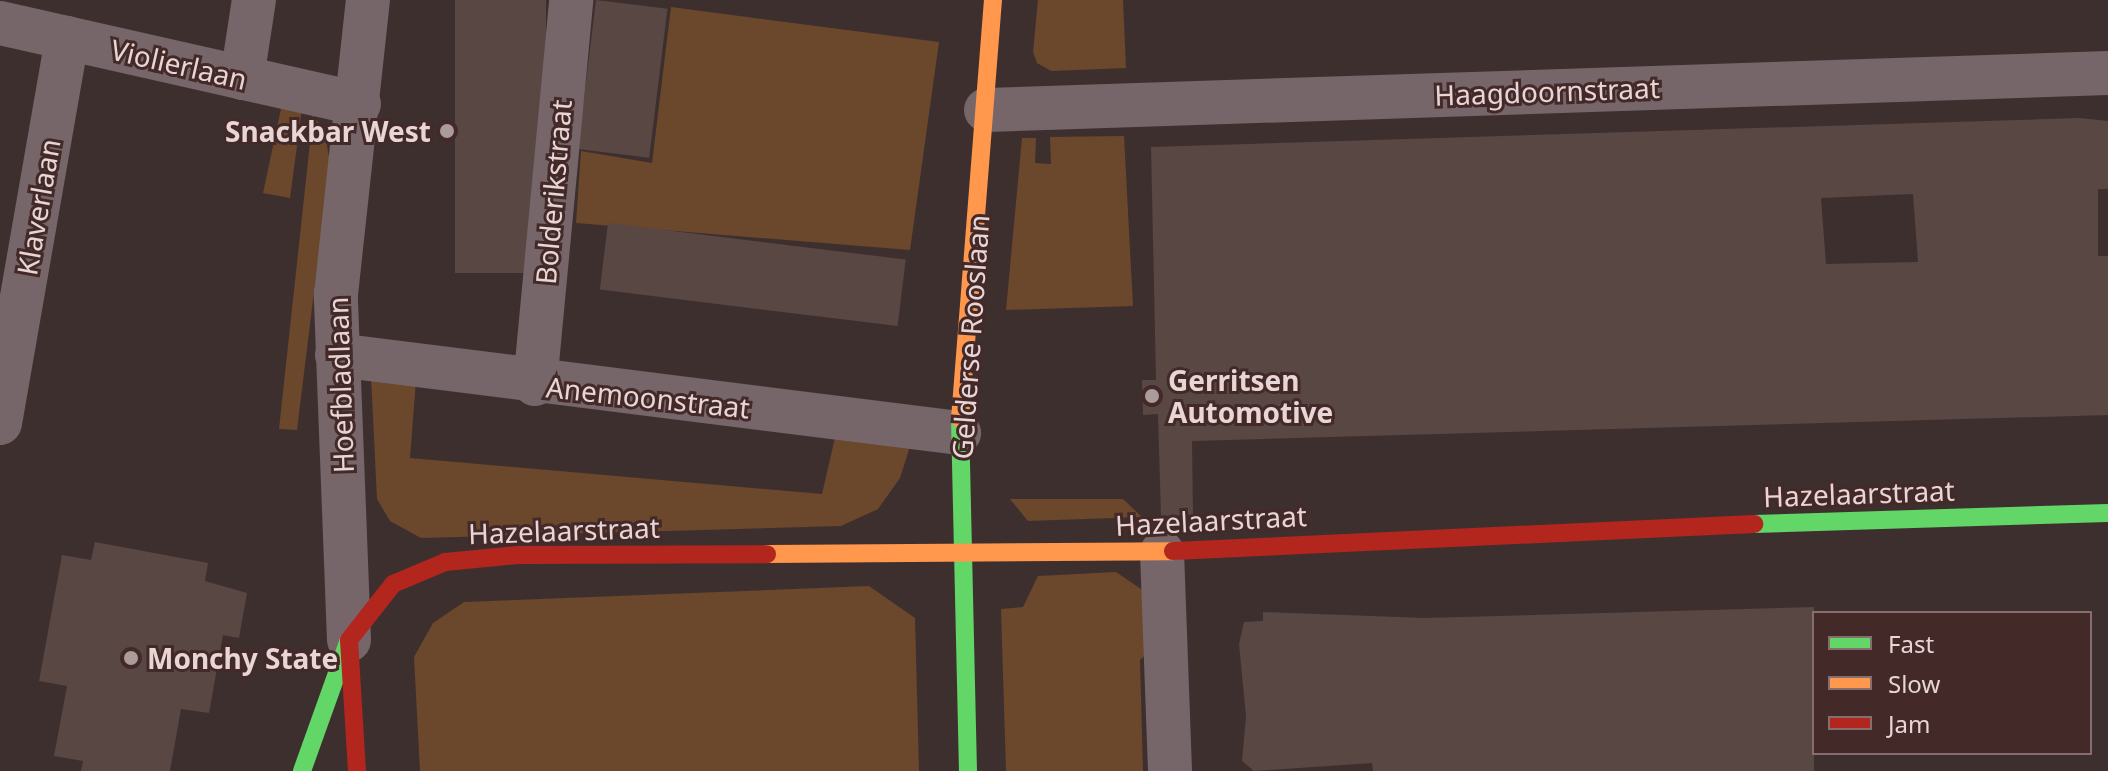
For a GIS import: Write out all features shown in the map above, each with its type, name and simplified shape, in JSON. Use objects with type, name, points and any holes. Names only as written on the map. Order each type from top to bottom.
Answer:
[{"type":"street","points":[[0,21],[3,0]]},
{"type":"street","points":[[242,78],[254,0]]},
{"type":"street","name":"Hoefbladlaan","points":[[357,771],[336,294],[368,0]]},
{"type":"street","name":"Bolderikstraat","points":[[535,384],[571,0]]},
{"type":"street","name":"Gelderse Rooslaan","points":[[968,771],[965,555],[959,433],[993,0]]},
{"type":"street","name":"Violierlaan","points":[[0,21],[359,104]]},
{"type":"street","name":"Klaverlaan","points":[[0,423],[67,38]]},
{"type":"street","name":"Haagdoornstraat","points":[[986,110],[2108,73]]},
{"type":"street","name":"Anemoonstraat","points":[[337,355],[535,384],[959,433]]},
{"type":"street","name":"Hazelaarstraat","points":[[302,771],[349,640],[393,584],[445,562],[533,555],[1162,552],[1536,531],[2108,513]]},
{"type":"street","points":[[1162,552],[1170,771]]},
{"type":"shaded area","points":[[1038,0],[1123,0],[1126,68],[1051,71],[1037,63],[1033,52]]},
{"type":"shaded area","points":[[671,7],[939,42],[910,250],[576,223],[581,151],[652,163]]},
{"type":"shaded area","points":[[282,104],[302,108],[290,198],[263,193]]},
{"type":"shaded area","points":[[313,115],[324,130],[330,162],[297,430],[279,429]]},
{"type":"shaded area","points":[[1124,136],[1133,306],[1006,310],[1022,138],[1036,138],[1035,163],[1051,164],[1050,137]]},
{"type":"shaded area","points":[[371,377],[416,380],[410,458],[822,494],[837,429],[913,437],[900,478],[878,509],[841,526],[421,538],[390,521],[377,499]]},
{"type":"shaded area","points":[[1010,499],[1123,499],[1142,517],[1028,521]]},
{"type":"shaded area","points":[[1116,572],[1144,591],[1154,646],[1140,660],[1143,771],[1006,771],[1001,609],[1023,607],[1038,576]]},
{"type":"shaded area","points":[[869,586],[915,618],[919,771],[420,771],[414,657],[433,623],[464,602]]},
{"type":"building","points":[[455,0],[546,0],[546,273],[455,273]]},
{"type":"building","points":[[596,0],[667,9],[649,158],[578,149]]},
{"type":"building","points":[[2079,118],[2108,121],[2108,189],[2098,189],[2098,256],[2108,256],[2108,415],[1192,441],[1193,515],[1161,516],[1158,414],[1143,415],[1142,380],[1156,380],[1151,147]],"holes":[[[1913,194],[1918,262],[1826,264],[1821,198]]]},
{"type":"building","points":[[608,223],[906,260],[898,326],[600,290]]},
{"type":"building","name":"Monchy State","points":[[95,542],[208,563],[205,581],[247,593],[239,638],[223,635],[209,713],[181,709],[170,771],[81,771],[83,761],[54,756],[67,686],[39,681],[62,555],[91,560]]},
{"type":"building","points":[[1814,607],[1814,771],[1373,771],[1372,763],[1254,771],[1242,761],[1246,716],[1239,644],[1244,622],[1263,621],[1263,612],[1425,618]]},
{"type":"traffic: fast","points":[[960,419],[968,771]]},
{"type":"traffic: fast","points":[[1754,524],[2108,513]]},
{"type":"traffic: fast","points":[[302,771],[349,640]]},
{"type":"traffic: slow","points":[[960,419],[993,0]]},
{"type":"traffic: slow","points":[[767,554],[1173,551]]},
{"type":"traffic: jam","points":[[1173,551],[1754,524]]},
{"type":"traffic: jam","points":[[357,771],[349,640],[393,584],[445,562],[518,555],[767,554]]},
{"type":"place","name":"Snackbar West","points":[[447,131]]},
{"type":"place","name":"Gerritsen Automotive","points":[[1152,396]]},
{"type":"place","name":"Monchy State","points":[[131,658]]}]
